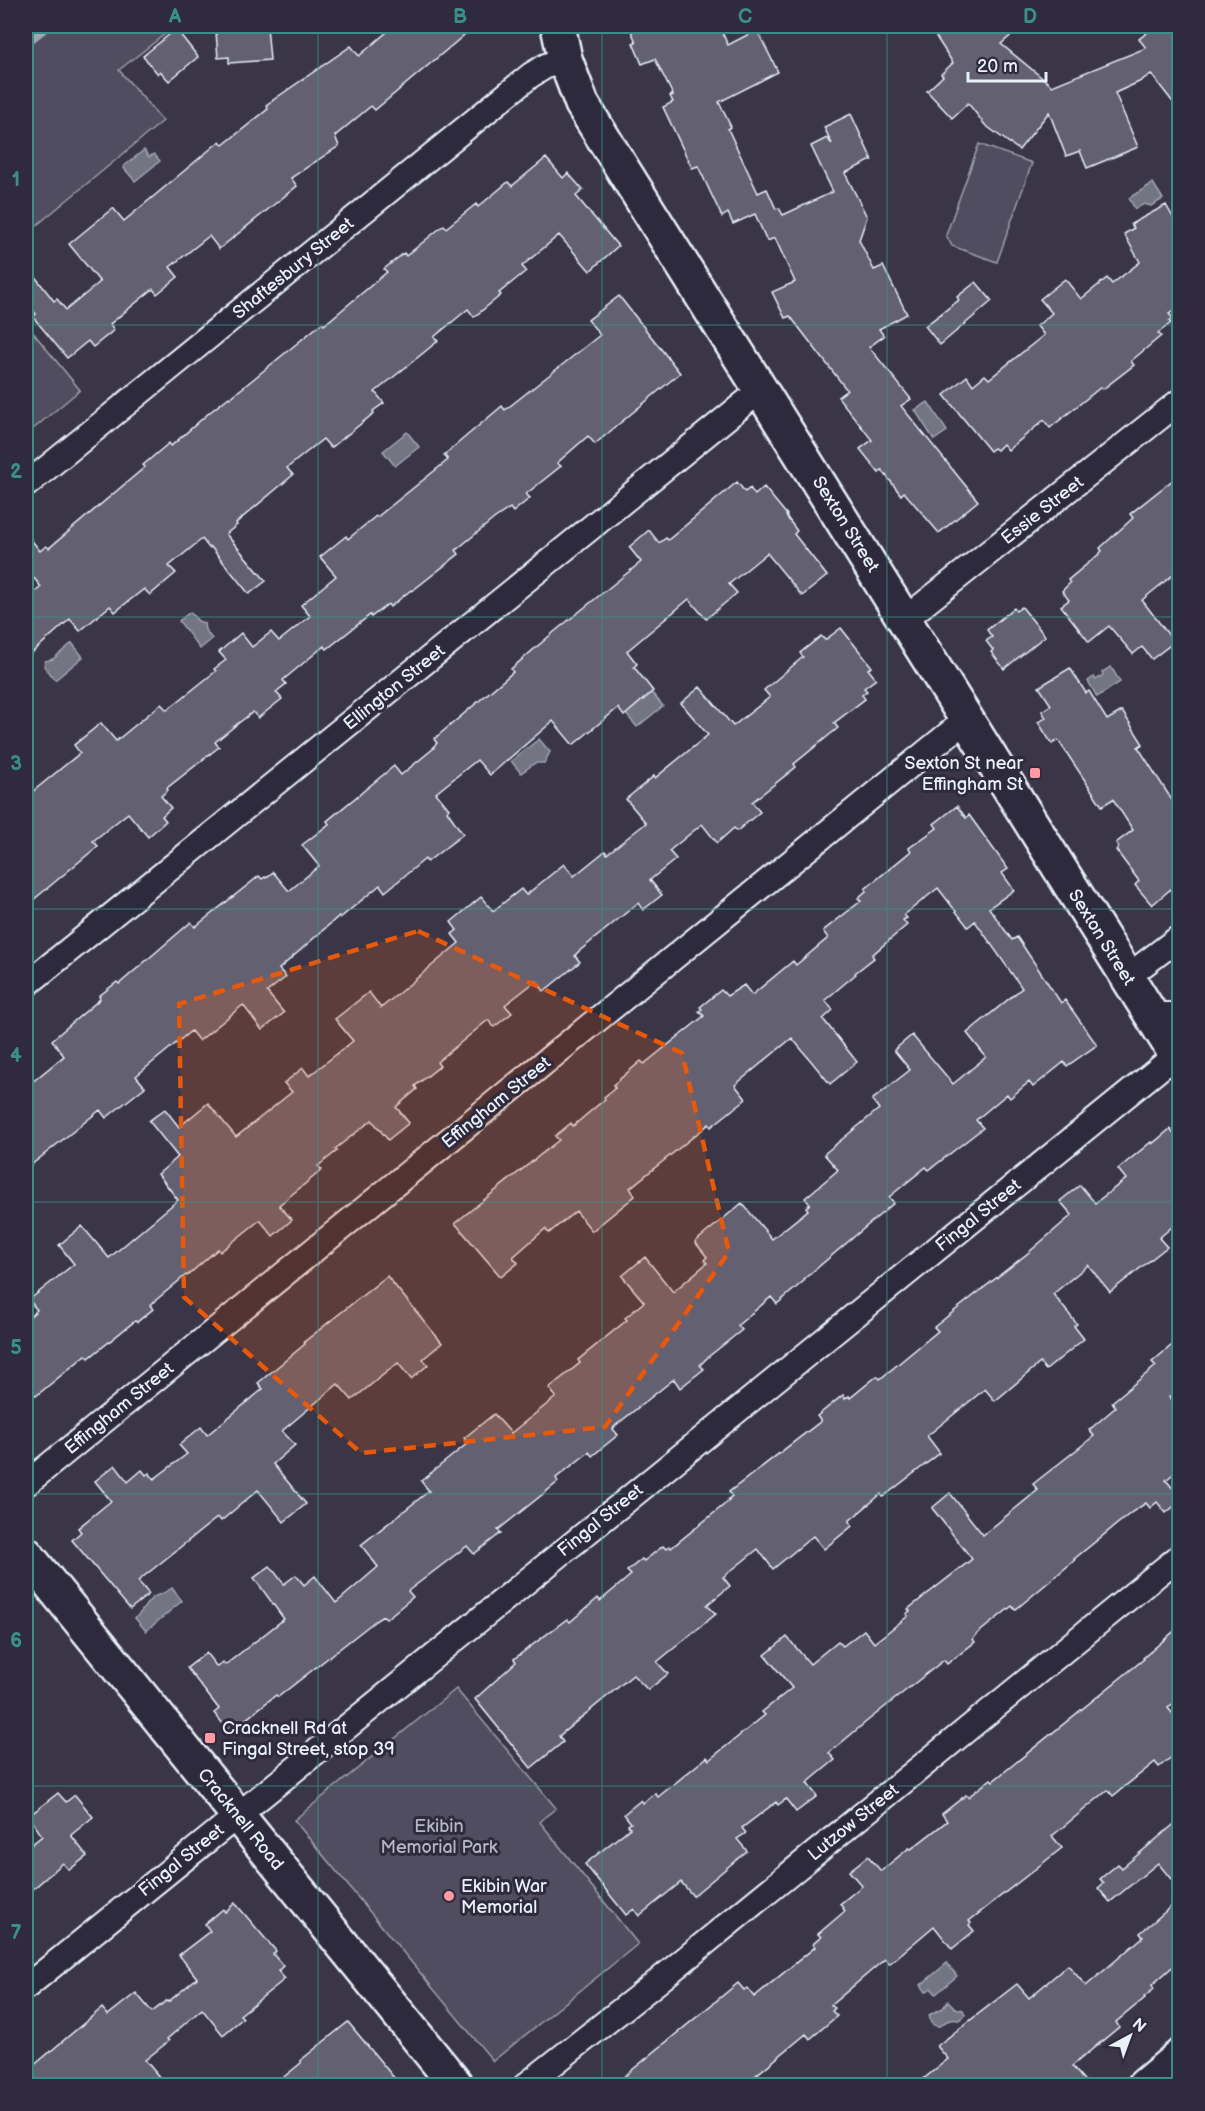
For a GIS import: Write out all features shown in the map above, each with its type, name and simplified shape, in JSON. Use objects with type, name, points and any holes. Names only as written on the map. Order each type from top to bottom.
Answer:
[{"type":"main road","name":"Sexton Street","points":[[558,26],[565,59],[582,105],[762,389],[1127,977],[1165,1015],[1178,1058]]},
{"type":"main road","name":"Cracknell Road","points":[[26,1554],[457,2085]]},
{"type":"main road","points":[[1144,2085],[1179,2056]]},
{"type":"street","name":"Shaftesbury Street","points":[[26,485],[531,75],[565,59]]},
{"type":"street","name":"Ellington Street","points":[[26,986],[762,389]]},
{"type":"street","name":"Essie Street","points":[[905,619],[1179,401]]},
{"type":"street","name":"Effingham Street","points":[[26,1485],[967,719]]},
{"type":"street","points":[[1127,977],[1179,937]]},
{"type":"street","name":"Fingal Street","points":[[26,1987],[237,1814],[1178,1058]]},
{"type":"street","name":"Lutzow Street","points":[[525,2085],[675,1967],[1179,1556]]},
{"type":"highlighted area","points":[[418,931],[682,1053],[729,1252],[605,1427],[361,1453],[184,1297],[179,1004]]},
{"type":"green space","points":[[26,26],[175,26],[119,70],[163,121],[26,234]]},
{"type":"green space","points":[[979,144],[1032,163],[997,262],[952,246],[946,235]]},
{"type":"green space","points":[[26,324],[80,390],[26,435]]},
{"type":"green space","name":"Ekibin Memorial Park","points":[[456,1689],[556,1808],[540,1822],[638,1944],[493,2061],[294,1820]]},
{"type":"water","points":[[144,150],[149,157],[154,154],[160,161],[135,181],[123,167]]},
{"type":"water","points":[[1153,183],[1163,199],[1151,206],[1144,204],[1135,209],[1129,198]]},
{"type":"water","points":[[928,402],[947,431],[934,440],[915,410]]},
{"type":"water","points":[[407,432],[419,447],[395,466],[383,451]]},
{"type":"water","points":[[190,612],[198,621],[204,623],[205,630],[212,639],[200,649],[179,621]]},
{"type":"water","points":[[72,643],[83,657],[55,680],[44,666],[45,661],[53,659]]},
{"type":"water","points":[[1111,667],[1120,682],[1097,697],[1088,681],[1094,677],[1096,680],[1103,675],[1102,672]]},
{"type":"water","points":[[652,693],[663,706],[637,727],[626,714]]},
{"type":"water","points":[[539,739],[550,752],[544,763],[535,763],[521,773],[511,761]]},
{"type":"water","points":[[172,1588],[182,1601],[146,1631],[135,1618],[151,1599]]},
{"type":"water","points":[[947,1963],[957,1976],[936,1994],[931,1988],[926,1992],[921,1985]]},
{"type":"water","points":[[948,2001],[955,2008],[963,2010],[965,2015],[959,2020],[947,2021],[939,2026],[931,2023],[929,2015],[943,2008]]},
{"type":"building","points":[[228,26],[267,26],[270,60],[229,63],[229,57],[218,58],[216,32],[228,31]]},
{"type":"building","points":[[394,26],[475,26],[375,110],[371,106],[335,136],[339,146],[291,178],[297,186],[219,249],[209,236],[170,267],[178,277],[157,294],[153,289],[110,324],[114,330],[93,347],[88,341],[67,358],[33,317],[36,314],[26,302],[26,265],[54,301],[57,299],[66,310],[100,282],[69,244],[113,208],[124,221],[220,141],[223,145],[268,109],[266,105],[351,46],[359,56]]},
{"type":"building","points":[[629,26],[719,26],[728,45],[757,30],[778,72],[719,102],[731,127],[728,129],[758,193],[767,189],[776,209],[779,208],[783,215],[833,192],[811,146],[827,138],[832,144],[824,127],[851,114],[872,160],[845,173],[867,217],[859,240],[874,270],[883,266],[907,314],[879,329],[884,336],[869,347],[911,399],[901,406],[978,501],[939,533],[904,492],[901,495],[882,470],[879,473],[860,449],[872,440],[838,397],[847,390],[790,316],[785,318],[772,292],[795,282],[775,238],[767,241],[755,214],[733,224],[728,213],[722,217],[698,166],[692,168],[663,107],[673,102],[670,96],[673,95],[655,59],[642,64]]},
{"type":"building","points":[[929,26],[1022,26],[1001,44],[1052,86],[1146,48],[1139,39],[1156,26],[1179,26],[1179,110],[1151,74],[1115,93],[1138,147],[1087,168],[1080,151],[1066,156],[1049,112],[1019,150],[985,125],[968,103],[952,118],[927,91],[953,63]]},
{"type":"building","points":[[176,29],[198,57],[169,81],[160,71],[158,74],[143,56]]},
{"type":"building","points":[[546,158],[563,178],[568,173],[583,190],[576,196],[618,246],[590,271],[559,235],[522,266],[526,271],[499,293],[501,295],[474,317],[468,309],[434,337],[438,341],[375,392],[384,403],[373,411],[374,413],[331,448],[323,439],[287,468],[293,475],[226,534],[266,581],[249,594],[202,539],[169,566],[176,573],[150,595],[144,589],[115,612],[110,606],[80,631],[70,619],[26,658],[26,600],[41,587],[26,568],[26,533],[40,551],[46,546],[49,548],[145,467],[143,465],[169,443],[171,446],[322,323],[324,325],[387,272],[384,269],[404,253],[406,256],[444,225],[446,228],[476,204],[478,207],[508,182],[512,186]]},
{"type":"building","points":[[1166,205],[1179,228],[1179,307],[1169,314],[1173,318],[1169,321],[1171,323],[1158,333],[1161,336],[1131,361],[1134,365],[1103,389],[1101,387],[1050,428],[1044,420],[1008,450],[1003,444],[997,450],[994,448],[990,451],[944,395],[967,376],[973,385],[985,375],[989,379],[1044,335],[1037,326],[1052,313],[1040,299],[1065,279],[1081,299],[1107,278],[1112,284],[1140,262],[1124,234],[1134,228],[1131,224]]},
{"type":"building","points":[[976,282],[992,301],[940,345],[925,326],[959,300],[957,297]]},
{"type":"building","points":[[619,296],[680,373],[595,444],[588,436],[557,463],[561,466],[526,494],[530,498],[513,512],[510,508],[495,518],[456,550],[459,554],[412,591],[390,607],[388,604],[371,617],[370,615],[327,649],[324,646],[283,680],[286,684],[276,692],[282,699],[258,718],[253,712],[236,725],[215,742],[219,747],[167,788],[168,790],[161,796],[171,808],[162,816],[166,821],[148,837],[128,813],[93,841],[98,846],[26,906],[26,797],[80,753],[74,745],[101,723],[116,741],[161,704],[167,710],[216,671],[214,669],[226,660],[219,652],[241,633],[252,647],[271,632],[279,641],[310,616],[301,605],[336,576],[320,557],[346,536],[348,539],[448,460],[444,455],[502,406],[505,410],[600,335],[588,320]]},
{"type":"building","points":[[1179,475],[1179,570],[1142,600],[1174,642],[1152,659],[1142,647],[1133,654],[1109,626],[1089,642],[1061,606],[1069,600],[1062,591],[1070,583],[1068,580],[1098,555],[1102,551],[1100,548],[1133,518],[1130,514]]},
{"type":"building","points":[[737,482],[745,492],[750,488],[755,495],[764,487],[787,515],[797,531],[794,534],[827,576],[802,596],[767,553],[729,584],[737,593],[706,619],[689,599],[627,651],[637,664],[634,667],[653,691],[624,716],[618,708],[573,745],[553,721],[490,775],[477,760],[436,793],[449,809],[447,811],[463,834],[427,862],[425,859],[385,892],[380,885],[340,918],[339,916],[279,969],[286,977],[267,992],[284,1013],[262,1030],[243,1005],[199,1041],[191,1031],[136,1076],[145,1087],[106,1118],[100,1110],[26,1169],[26,1087],[64,1056],[52,1040],[100,999],[99,996],[117,982],[119,984],[191,922],[195,927],[259,876],[262,879],[266,878],[273,872],[289,891],[319,866],[302,845],[329,824],[327,821],[394,766],[401,775],[434,748],[437,743],[434,739],[513,672],[511,669],[641,562],[629,547],[649,530],[659,543],[666,538],[668,540]]},
{"type":"building","points":[[1022,607],[1045,636],[1004,669],[986,641],[992,637],[987,630],[1014,608],[1016,611]]},
{"type":"building","points":[[841,628],[872,667],[868,669],[876,679],[864,688],[867,691],[862,695],[865,699],[834,723],[838,728],[794,764],[796,767],[752,802],[760,812],[737,831],[734,828],[717,843],[702,824],[669,851],[676,859],[650,880],[662,895],[643,910],[638,903],[577,953],[575,956],[580,962],[544,991],[536,981],[505,1005],[512,1013],[494,1027],[488,1020],[437,1062],[440,1066],[415,1086],[417,1089],[396,1107],[409,1123],[388,1140],[372,1120],[335,1149],[337,1151],[318,1166],[322,1170],[279,1205],[292,1220],[273,1236],[260,1220],[220,1252],[218,1249],[186,1275],[150,1305],[153,1309],[137,1322],[135,1321],[89,1358],[86,1355],[36,1396],[26,1383],[26,1320],[37,1310],[29,1300],[74,1264],[59,1245],[82,1226],[109,1258],[178,1200],[158,1174],[178,1157],[149,1121],[165,1109],[179,1127],[208,1103],[236,1137],[292,1092],[284,1083],[303,1068],[309,1076],[353,1041],[335,1019],[369,992],[381,1008],[459,943],[452,934],[457,930],[451,922],[481,897],[493,911],[521,889],[526,895],[564,864],[574,876],[605,851],[607,854],[646,823],[626,799],[708,735],[681,703],[700,687],[733,726],[770,697],[764,690],[803,657],[800,653],[821,636],[825,640]]},
{"type":"building","points":[[1070,668],[1086,693],[1089,691],[1107,720],[1122,711],[1143,744],[1138,747],[1179,811],[1179,882],[1152,905],[1135,885],[1139,881],[1116,850],[1119,847],[1116,843],[1133,830],[1113,799],[1102,806],[1058,740],[1052,744],[1038,722],[1046,718],[1042,711],[1051,705],[1039,687]]},
{"type":"building","points":[[957,806],[966,818],[969,815],[1008,869],[1002,873],[1014,890],[989,908],[1012,940],[1017,937],[1061,1003],[1065,1000],[1097,1045],[1067,1066],[1064,1062],[1033,1087],[1029,1082],[1010,1098],[1007,1094],[976,1120],[983,1128],[929,1170],[926,1167],[889,1197],[894,1203],[777,1304],[771,1297],[738,1325],[742,1330],[700,1365],[704,1369],[680,1388],[674,1379],[615,1426],[613,1429],[618,1435],[592,1456],[589,1452],[556,1478],[558,1482],[498,1530],[501,1533],[474,1554],[467,1546],[408,1591],[413,1597],[386,1619],[383,1616],[375,1621],[230,1732],[214,1713],[219,1709],[187,1668],[206,1653],[217,1667],[223,1662],[225,1665],[284,1619],[254,1578],[270,1566],[284,1584],[296,1575],[304,1585],[315,1576],[336,1603],[378,1567],[361,1545],[429,1491],[421,1481],[468,1443],[464,1438],[494,1414],[511,1433],[556,1397],[549,1388],[580,1363],[578,1360],[627,1320],[625,1318],[644,1302],[622,1276],[645,1257],[673,1292],[707,1263],[704,1260],[707,1257],[695,1242],[742,1203],[772,1239],[808,1210],[806,1207],[810,1204],[805,1198],[838,1170],[824,1154],[879,1109],[872,1100],[910,1070],[894,1050],[912,1035],[953,1084],[986,1057],[967,1033],[1022,988],[975,921],[968,927],[938,888],[904,915],[907,918],[903,920],[907,925],[872,955],[874,958],[825,1000],[833,1010],[823,1019],[857,1062],[830,1084],[792,1038],[735,1085],[746,1099],[711,1127],[709,1124],[630,1188],[635,1196],[592,1231],[576,1211],[549,1233],[545,1229],[513,1257],[518,1263],[501,1277],[455,1223],[559,1140],[555,1136],[571,1123],[573,1126],[605,1099],[604,1097],[615,1088],[613,1085],[641,1061],[644,1064],[704,1016],[699,1011],[702,1009],[700,1007],[721,990],[727,996],[744,985],[752,995],[793,961],[796,965],[828,938],[823,931],[861,901],[858,898],[866,891],[865,889],[911,851],[909,848],[937,828],[934,824]]},
{"type":"building","points":[[1170,1129],[1179,1141],[1179,1221],[1159,1238],[1167,1247],[1110,1292],[1088,1265],[1053,1294],[1077,1324],[1074,1326],[1084,1339],[1046,1370],[1040,1363],[995,1401],[985,1389],[927,1436],[940,1453],[883,1497],[881,1494],[849,1521],[852,1526],[824,1549],[813,1536],[773,1569],[758,1549],[723,1577],[730,1586],[707,1605],[716,1614],[657,1662],[668,1674],[648,1690],[633,1675],[559,1736],[563,1742],[531,1768],[475,1699],[516,1662],[514,1659],[567,1619],[570,1622],[598,1598],[600,1601],[631,1575],[627,1571],[642,1559],[644,1561],[663,1546],[666,1549],[669,1546],[671,1548],[730,1500],[728,1499],[732,1496],[729,1492],[821,1421],[817,1416],[843,1395],[845,1399],[849,1396],[850,1398],[877,1376],[880,1379],[938,1331],[934,1327],[1072,1215],[1060,1201],[1080,1185],[1095,1203],[1126,1179],[1118,1169]]},
{"type":"building","points":[[387,1276],[442,1343],[423,1359],[428,1365],[411,1379],[398,1363],[352,1400],[338,1384],[282,1431],[295,1445],[273,1464],[306,1504],[284,1522],[258,1490],[221,1521],[218,1517],[138,1581],[149,1594],[130,1609],[72,1540],[81,1532],[78,1528],[111,1501],[95,1481],[115,1465],[128,1482],[142,1470],[154,1479],[187,1454],[179,1445],[201,1427],[207,1435],[263,1389],[258,1383],[305,1344],[304,1342]]},
{"type":"building","points":[[1179,1339],[1179,1387],[1169,1397],[1179,1410],[1179,1469],[1166,1480],[1179,1496],[1179,1502],[1166,1513],[1157,1502],[1150,1508],[1146,1503],[1132,1512],[1015,1610],[1012,1606],[977,1634],[973,1639],[975,1642],[947,1664],[944,1660],[866,1722],[829,1753],[835,1760],[807,1783],[817,1796],[796,1812],[786,1799],[778,1805],[776,1802],[742,1828],[746,1833],[737,1839],[747,1851],[693,1896],[681,1882],[639,1916],[634,1909],[626,1915],[585,1864],[630,1828],[628,1825],[631,1823],[624,1814],[641,1800],[643,1803],[655,1793],[658,1797],[707,1757],[709,1760],[765,1715],[762,1712],[792,1688],[765,1655],[787,1637],[810,1664],[838,1641],[843,1646],[864,1630],[874,1643],[908,1616],[906,1614],[910,1611],[908,1609],[972,1559],[932,1508],[950,1493],[983,1535],[1038,1490],[1033,1484],[1094,1436],[1089,1430],[1116,1407],[1112,1402],[1156,1366],[1152,1362]]},
{"type":"building","points":[[1179,1627],[1179,1698],[1168,1708],[1179,1721],[1179,1751],[1159,1767],[1155,1762],[1113,1796],[1108,1790],[1052,1836],[1062,1848],[969,1921],[974,1931],[952,1949],[934,1926],[889,1964],[885,1959],[831,2005],[835,2008],[832,2011],[837,2016],[810,2039],[806,2034],[744,2085],[614,2085],[738,1983],[744,1990],[747,1988],[754,1997],[815,1947],[813,1944],[821,1937],[818,1934],[845,1911],[840,1904],[862,1886],[849,1871],[868,1856],[881,1871],[909,1848],[911,1849],[947,1821],[942,1814],[966,1795],[968,1797],[991,1779],[993,1781],[1144,1659]]},
{"type":"building","points":[[58,1793],[66,1802],[75,1795],[93,1817],[71,1835],[87,1856],[69,1870],[63,1863],[26,1895],[26,1849],[42,1836],[29,1816]]},
{"type":"building","points":[[1179,1820],[1179,1889],[1158,1863],[1110,1902],[1098,1888],[1104,1883],[1100,1879],[1118,1864],[1122,1868]]},
{"type":"building","points":[[1179,1900],[1179,1961],[1152,1985],[1154,1989],[1145,1998],[1116,2022],[1119,2027],[1072,2066],[1088,2085],[916,2085],[948,2059],[937,2046],[1017,1984],[1029,1998],[1068,1965],[1086,1986],[1143,1937],[1140,1933]]},
{"type":"building","points":[[235,1903],[276,1951],[273,1954],[283,1966],[278,1971],[285,1979],[240,2015],[243,2018],[223,2035],[202,2009],[167,2039],[169,2041],[145,2060],[166,2085],[26,2085],[26,2072],[102,2008],[108,2015],[136,1993],[152,2012],[197,1978],[179,1955],[210,1931],[205,1924],[223,1909],[225,1912]]},
{"type":"building","points":[[348,2022],[400,2085],[274,2085],[301,2063],[301,2060]]},
{"type":"waterway","points":[[26,43],[48,26]]},
{"type":"place","name":"Sexton St near Effingham St","points":[[1035,773]]},
{"type":"place","name":"Cracknell Rd at Fingal Street, stop 39","points":[[210,1738]]},
{"type":"place","name":"Ekibin War Memorial","points":[[449,1896]]}]
